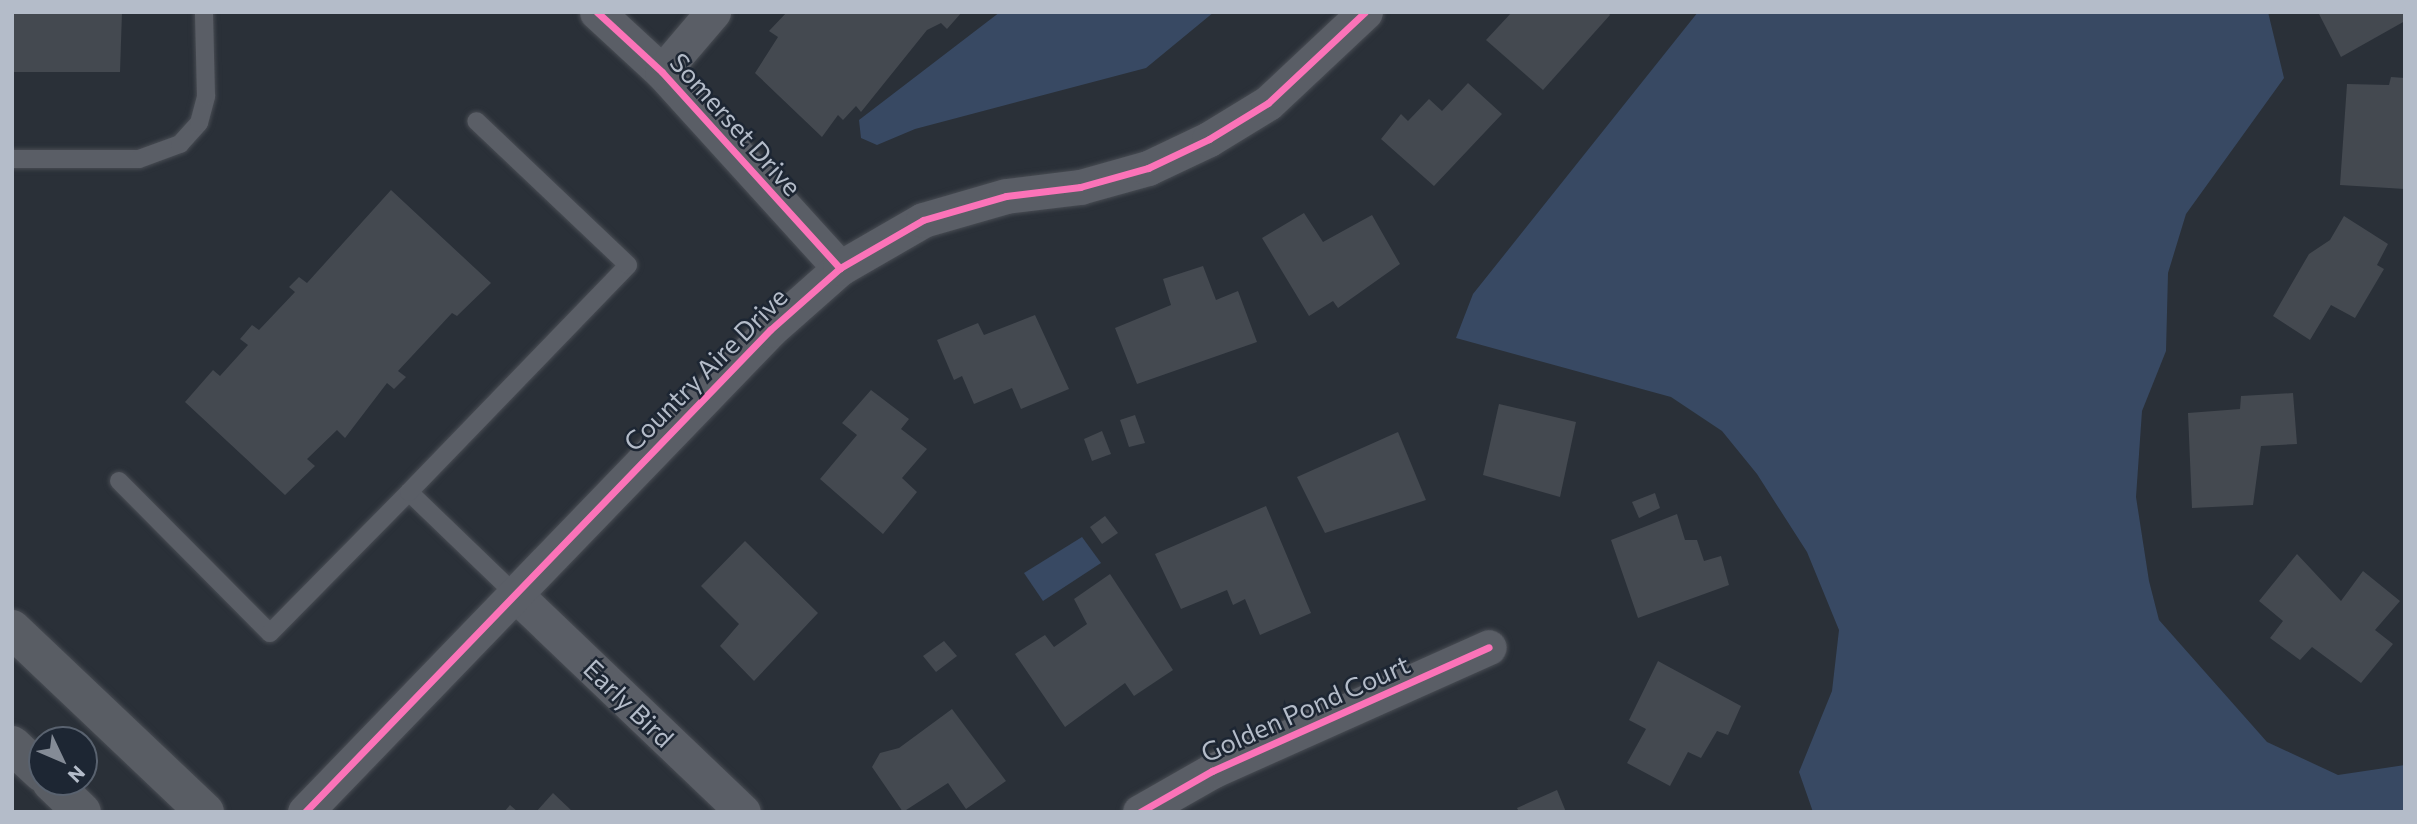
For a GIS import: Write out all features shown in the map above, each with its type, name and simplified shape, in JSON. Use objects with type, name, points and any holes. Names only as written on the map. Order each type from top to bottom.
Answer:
[{"type":"main road","points":[[12,629],[205,812]]},
{"type":"main road","points":[[12,745],[28,760]]},
{"type":"main road","points":[[65,796],[82,812]]},
{"type":"street","name":"Somerset Drive","points":[[597,12],[662,72],[840,268]]},
{"type":"street","points":[[662,72],[713,12]]},
{"type":"street","name":"Country Aire Drive","points":[[305,812],[770,330],[840,268],[923,220],[1006,196],[1080,187],[1148,168],[1209,139],[1268,103],[1365,12]]},
{"type":"street","name":"Early Bird","points":[[515,594],[743,812]]},
{"type":"street","name":"Golden Pond Court","points":[[1140,812],[1212,771],[1489,647]]},
{"type":"lane","points":[[12,159],[139,159],[180,144],[199,123],[206,96],[204,12]]},
{"type":"lane","points":[[119,481],[270,633],[628,265],[476,121]]},
{"type":"lane","points":[[409,492],[515,594]]},
{"type":"water","points":[[1000,12],[1214,12],[1146,68],[915,129],[877,145],[861,138],[859,120]]},
{"type":"water","points":[[1698,12],[2268,12],[2284,78],[2186,214],[2168,273],[2166,351],[2142,411],[2136,497],[2149,581],[2159,620],[2267,742],[2338,775],[2405,765],[2405,812],[1813,812],[1799,772],[1832,691],[1839,630],[1807,552],[1757,474],[1722,431],[1671,397],[1456,338],[1473,294]]},
{"type":"water","points":[[1082,537],[1101,563],[1043,601],[1024,573]]},
{"type":"building","points":[[12,12],[122,12],[120,72],[12,72]]},
{"type":"building","points":[[787,12],[962,12],[947,29],[941,23],[927,30],[861,112],[856,106],[843,120],[838,115],[822,137],[755,73],[778,37],[769,31]]},
{"type":"building","points":[[1512,12],[1608,12],[1610,15],[1543,90],[1486,40]]},
{"type":"building","points":[[2318,12],[2405,12],[2405,21],[2341,57]]},
{"type":"building","points":[[2391,77],[2405,78],[2405,189],[2340,185],[2347,84],[2389,85]]},
{"type":"building","points":[[1468,83],[1502,114],[1434,186],[1381,139],[1401,114],[1408,121],[1429,99],[1442,111]]},
{"type":"building","points":[[391,190],[491,283],[457,316],[452,313],[398,371],[406,377],[394,389],[387,383],[345,438],[337,430],[307,459],[315,466],[285,495],[185,402],[213,370],[220,376],[248,345],[240,339],[252,325],[259,330],[295,292],[289,287],[299,277],[307,283]]},
{"type":"building","points":[[1304,213],[1323,242],[1372,215],[1400,264],[1338,308],[1333,301],[1309,316],[1262,238]]},
{"type":"building","points":[[2344,216],[2388,244],[2377,265],[2384,269],[2355,318],[2331,305],[2310,340],[2273,316],[2309,254],[2330,240]]},
{"type":"building","points":[[1203,266],[1216,300],[1238,291],[1257,342],[1137,384],[1115,328],[1171,305],[1163,279]]},
{"type":"building","points":[[1035,315],[1069,389],[1021,409],[1012,388],[974,404],[962,376],[954,380],[937,340],[978,323],[984,335]]},
{"type":"building","points":[[871,390],[909,419],[901,429],[927,449],[902,478],[917,492],[883,534],[820,479],[857,435],[842,423]]},
{"type":"building","points":[[2293,393],[2297,444],[2261,446],[2253,505],[2192,508],[2188,413],[2240,409],[2241,396]]},
{"type":"building","points":[[1499,404],[1576,422],[1560,497],[1483,475]]},
{"type":"building","points":[[1135,415],[1145,443],[1129,447],[1120,420]]},
{"type":"building","points":[[1102,431],[1111,454],[1092,461],[1084,439]]},
{"type":"building","points":[[1398,432],[1426,500],[1325,533],[1297,477]]},
{"type":"building","points":[[1655,493],[1660,508],[1639,518],[1632,502]]},
{"type":"building","points":[[1266,506],[1311,613],[1260,635],[1245,599],[1233,605],[1227,590],[1181,609],[1155,554]]},
{"type":"building","points":[[1677,514],[1685,540],[1697,540],[1704,561],[1721,556],[1729,585],[1638,618],[1611,540]]},
{"type":"building","points":[[1105,516],[1118,533],[1102,544],[1090,527]]},
{"type":"building","points":[[745,541],[818,613],[754,681],[720,646],[739,624],[701,586]]},
{"type":"building","points":[[2297,554],[2341,601],[2363,571],[2400,601],[2375,630],[2393,644],[2361,683],[2312,647],[2300,660],[2270,638],[2283,621],[2259,601]]},
{"type":"building","points":[[1110,574],[1173,670],[1134,696],[1125,683],[1065,727],[1015,654],[1045,635],[1054,647],[1087,624],[1074,599]]},
{"type":"building","points":[[944,641],[957,656],[936,672],[923,656]]},
{"type":"building","points":[[1658,661],[1741,706],[1728,735],[1717,731],[1701,758],[1688,752],[1670,786],[1627,763],[1646,729],[1629,720]]},
{"type":"building","points":[[952,709],[1006,781],[966,809],[948,783],[903,812],[872,767],[880,753],[899,748]]},
{"type":"building","points":[[1557,790],[1566,812],[1519,812],[1517,808]]},
{"type":"building","points":[[553,793],[573,812],[536,812]]},
{"type":"building","points":[[510,805],[518,812],[504,812]]},
{"type":"cycle path","points":[[597,12],[662,72],[840,268]]},
{"type":"cycle path","points":[[305,812],[770,330],[840,268],[923,220],[1006,196],[1080,187],[1148,168],[1209,139],[1268,103],[1365,12]]},
{"type":"cycle path","points":[[1140,812],[1212,771],[1489,647]]}]
